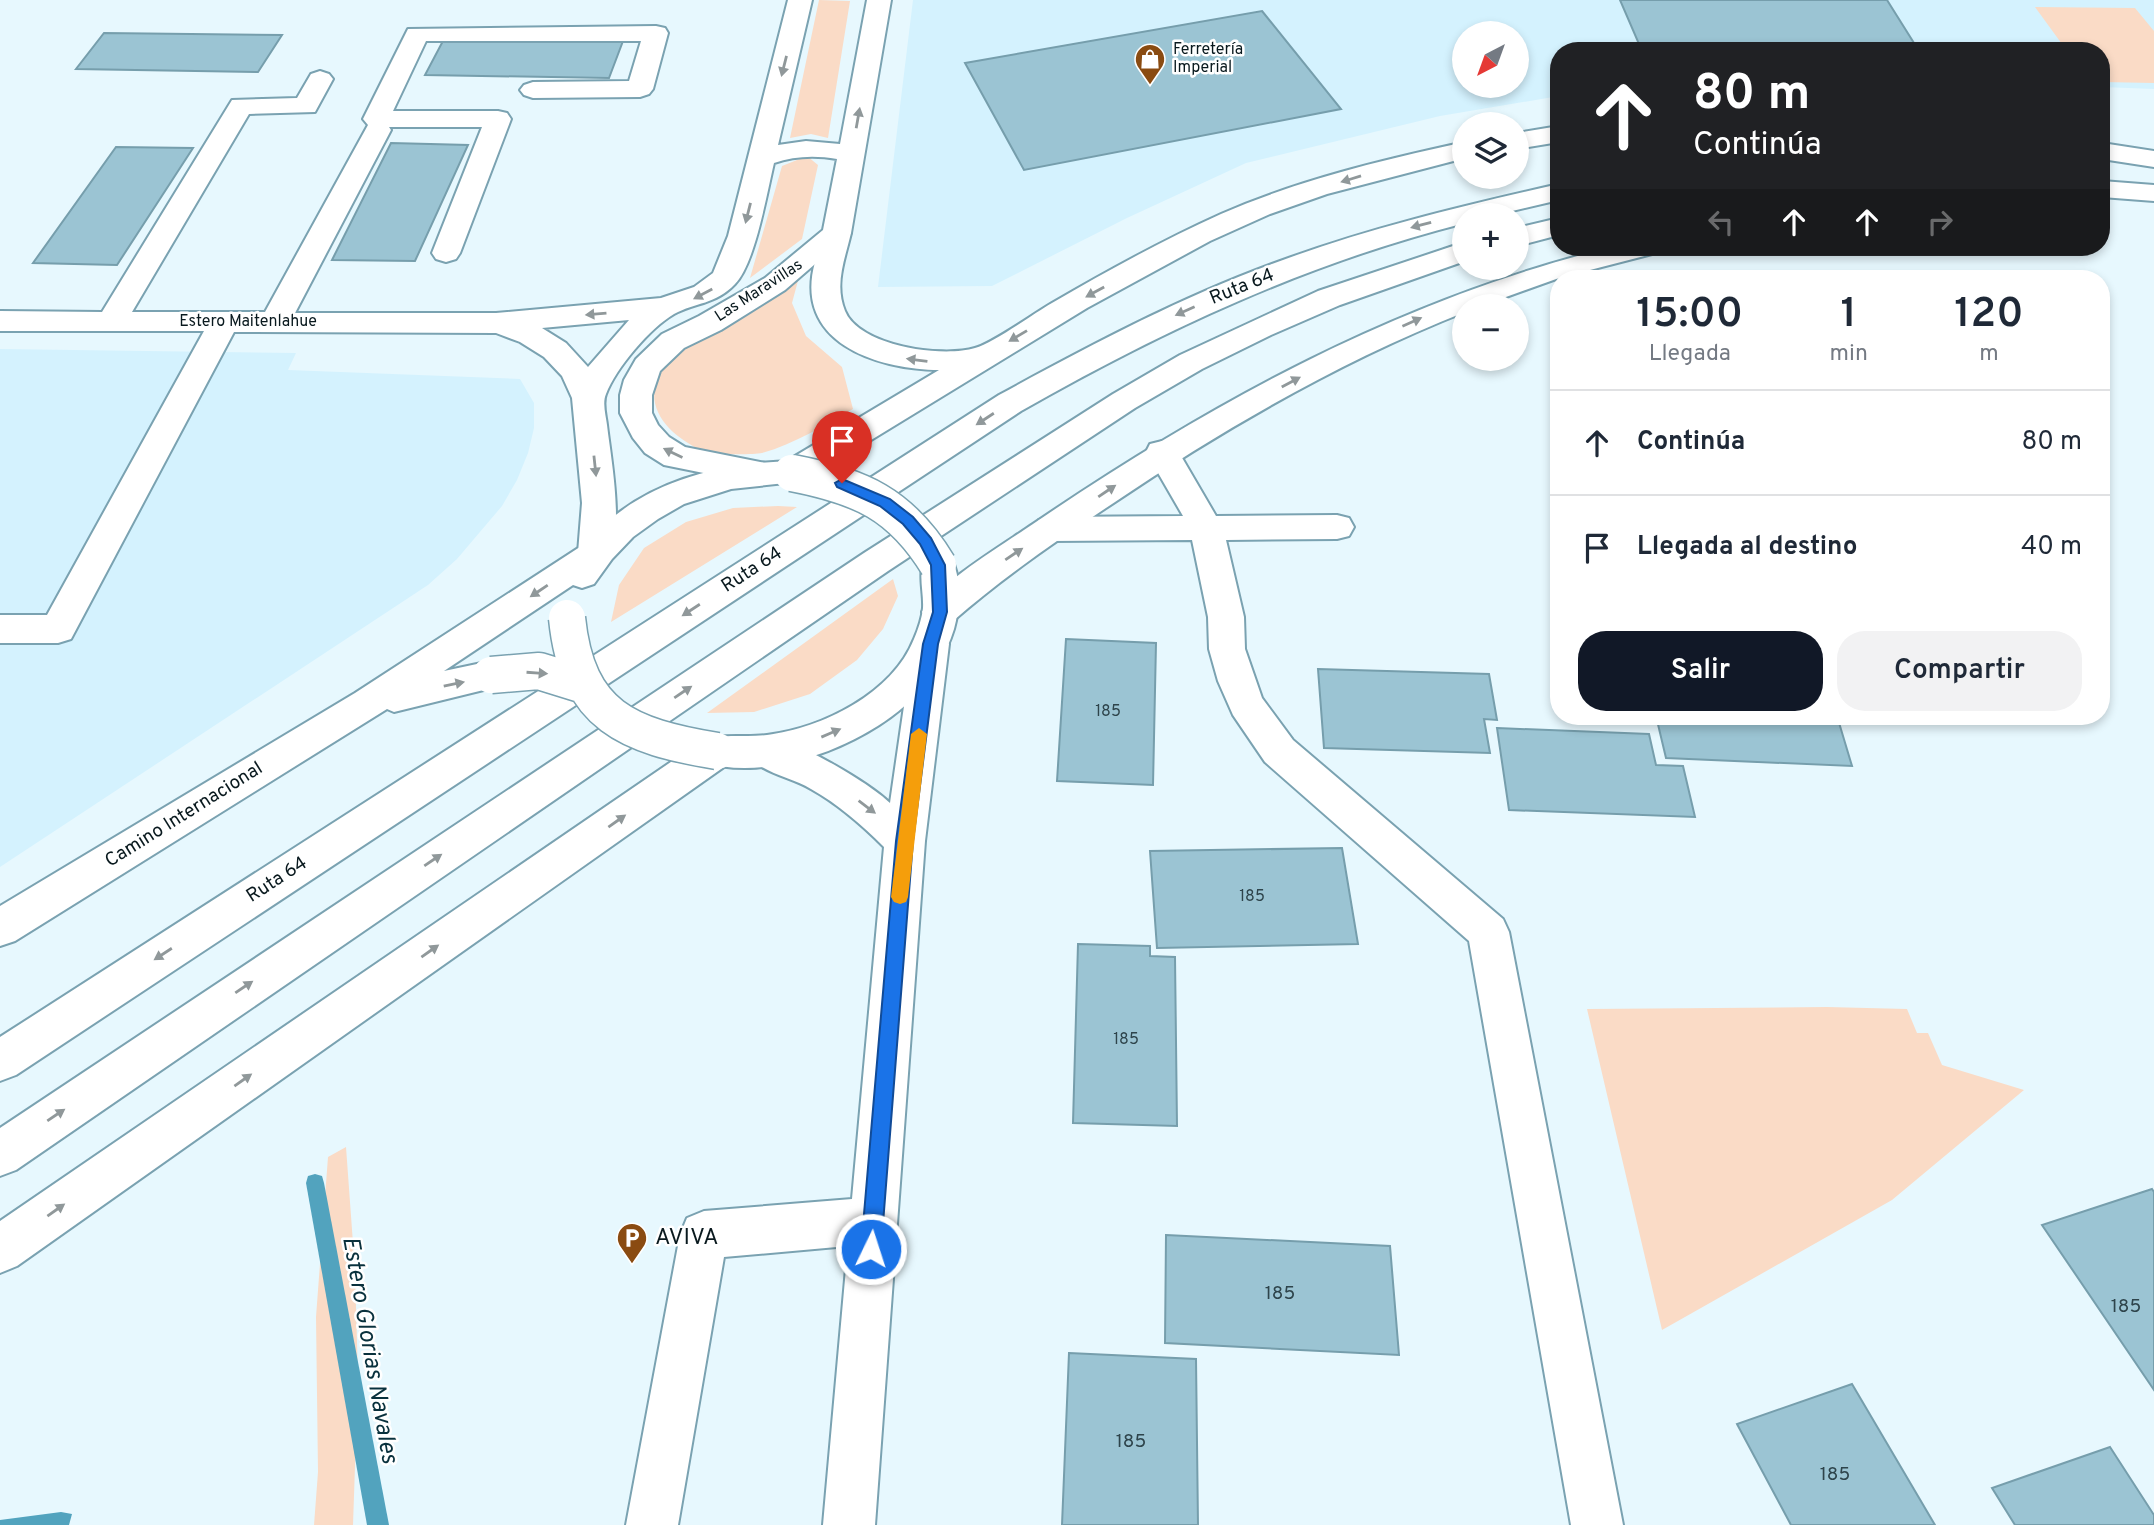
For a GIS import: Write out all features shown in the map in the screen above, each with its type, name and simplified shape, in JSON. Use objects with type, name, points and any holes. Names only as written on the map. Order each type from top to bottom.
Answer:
[{"type":"main road","name":"Las Maravillas","points":[[588,398],[600,373],[618,349],[664,307],[705,294],[726,277],[743,236],[800,0]]},
{"type":"main road","points":[[879,0],[825,292],[828,309],[838,324],[853,338],[870,348],[912,360],[960,361],[984,357]]},
{"type":"main road","points":[[446,253],[498,119],[376,119],[417,34],[656,33],[640,89],[533,90]]},
{"type":"main road","points":[[111,321],[241,106],[306,106],[320,79]]},
{"type":"main road","points":[[275,322],[378,130]]},
{"type":"main road","points":[[1529,139],[1550,136]]},
{"type":"main road","points":[[762,158],[807,148],[837,150],[851,155]]},
{"type":"main road","points":[[2110,152],[2154,160]]},
{"type":"main road","points":[[1452,153],[1358,176],[1235,219],[1175,246],[778,473],[715,480],[669,497],[628,521],[595,553],[576,584],[566,618],[571,663],[581,684],[604,710],[636,731],[674,745],[717,751],[765,751],[819,737],[868,714],[906,681],[935,628],[978,579],[1162,452],[1338,357],[1412,321],[1550,272]]},
{"type":"main road","points":[[2110,157],[2154,160]]},
{"type":"main road","points":[[2110,190],[2154,193]]},
{"type":"main road","name":"Ruta 64","points":[[0,1061],[999,410],[1088,358],[1234,290],[1325,255],[1404,230],[1550,194]]},
{"type":"main road","points":[[2110,206],[2154,205]]},
{"type":"main road","points":[[1529,234],[1550,229]]},
{"type":"main road","name":"Las Maravillas","points":[[837,233],[775,284],[710,323],[673,341],[647,366],[636,395],[636,413],[644,430],[657,445],[676,457],[847,485],[885,502],[908,520],[926,541],[938,565],[935,628]]},
{"type":"main road","points":[[0,1154],[876,562],[1124,401],[1191,362],[1260,328],[1352,289],[1452,255]]},
{"type":"main road","points":[[1557,270],[1612,256]]},
{"type":"main road","name":"Estero Maitenlahue","points":[[0,321],[496,323],[664,307]]},
{"type":"main road","points":[[0,629],[58,629],[224,322]]},
{"type":"main road","name":"Estero Maitenlahue","points":[[496,323],[530,334],[558,350],[582,380],[588,398]]},
{"type":"main road","points":[[588,398],[598,503],[595,553]]},
{"type":"main road","points":[[1162,452],[1206,527],[1226,617],[1227,649],[1236,681],[1261,728],[1279,751],[1488,932],[1597,1525]]},
{"type":"main road","points":[[1051,529],[1337,527]]},
{"type":"main road","name":"Camino Internacional","points":[[0,928],[368,702],[595,553]]},
{"type":"main road","points":[[849,1525],[905,841],[935,628]]},
{"type":"main road","name":"Camino Internacional","points":[[368,702],[491,675],[539,671],[581,684]]},
{"type":"main road","points":[[0,1249],[717,751]]},
{"type":"main road","points":[[765,751],[824,777],[872,810],[905,841]]},
{"type":"main road","points":[[652,1525],[704,1235],[873,1221]]},
{"type":"shaded area","points":[[819,0],[850,1],[828,138],[811,134],[790,138]]},
{"type":"shaded area","points":[[913,0],[2154,0],[2154,89],[2110,87],[2110,42],[1550,42],[1550,98],[1452,112],[1246,163],[1127,218],[992,286],[878,287]]},
{"type":"shaded area","points":[[2035,7],[2135,8],[2154,31],[2154,83],[2110,82],[2110,42],[2060,42]]},
{"type":"shaded area","points":[[807,156],[818,165],[802,239],[750,278],[782,166]]},
{"type":"shaded area","points":[[799,277],[792,303],[806,336],[842,367],[853,409],[798,439],[762,453],[708,452],[681,438],[663,421],[657,410],[654,399],[659,374],[681,352],[701,338]]},
{"type":"shaded area","points":[[0,349],[296,353],[288,370],[520,379],[534,403],[534,428],[517,480],[502,506],[457,559],[428,585],[0,867]]},
{"type":"shaded area","points":[[797,507],[611,622],[619,585],[644,548],[686,522],[733,508]]},
{"type":"shaded area","points":[[893,579],[898,596],[883,629],[857,660],[810,694],[754,712],[707,713]]},
{"type":"shaded area","points":[[1587,1009],[1907,1009],[1917,1033],[1928,1033],[1942,1065],[2024,1090],[1892,1200],[1662,1330]]},
{"type":"shaded area","points":[[346,1147],[355,1271],[358,1378],[353,1525],[314,1525],[318,1472],[316,1317],[328,1157]]},
{"type":"water","points":[[61,1512],[72,1514],[69,1525],[0,1525],[0,1520]]},
{"type":"building","points":[[1620,0],[1887,0],[1913,42],[1638,42]]},
{"type":"building","name":"Ferretería Imperial","points":[[1262,11],[1341,109],[1024,170],[965,63]]},
{"type":"building","points":[[104,33],[282,35],[258,72],[76,69]]},
{"type":"building","points":[[444,39],[623,41],[609,78],[425,75]]},
{"type":"building","points":[[391,143],[468,145],[415,261],[332,260]]},
{"type":"building","points":[[116,147],[193,148],[117,265],[33,263]]},
{"type":"building","points":[[1066,639],[1156,643],[1153,785],[1057,781]]},
{"type":"building","points":[[1318,669],[1489,674],[1497,720],[1484,719],[1490,753],[1324,748]]},
{"type":"building","points":[[1658,725],[1840,725],[1852,766],[1666,758]]},
{"type":"building","points":[[1497,728],[1649,734],[1656,765],[1683,766],[1695,817],[1509,810]]},
{"type":"building","points":[[1342,848],[1358,944],[1157,948],[1150,851]]},
{"type":"building","points":[[1078,944],[1150,946],[1150,956],[1175,957],[1177,1126],[1073,1123]]},
{"type":"building","points":[[2152,1189],[2154,1192],[2154,1390],[2042,1225]]},
{"type":"building","points":[[1166,1235],[1390,1246],[1399,1355],[1165,1343]]},
{"type":"building","points":[[1069,1353],[1196,1359],[1198,1525],[1062,1525]]},
{"type":"building","points":[[1852,1384],[1935,1525],[1791,1525],[1737,1424]]},
{"type":"building","points":[[2110,1447],[2154,1515],[2154,1525],[2015,1525],[1992,1488]]},
{"type":"waterway","name":"Estero Glorias Navales","points":[[315,1183],[378,1525]]},
{"type":"slow traffic","points":[[900,897],[919,734]]},
{"type":"place","name":"Ferretería Imperial","points":[[1150,86]]},
{"type":"place","name":"AVIVA","points":[[632,1265]]},
{"type":"route","points":[[842,483],[885,502],[908,520],[926,541],[938,565],[940,612],[931,644],[905,841],[871,1249]]}]
